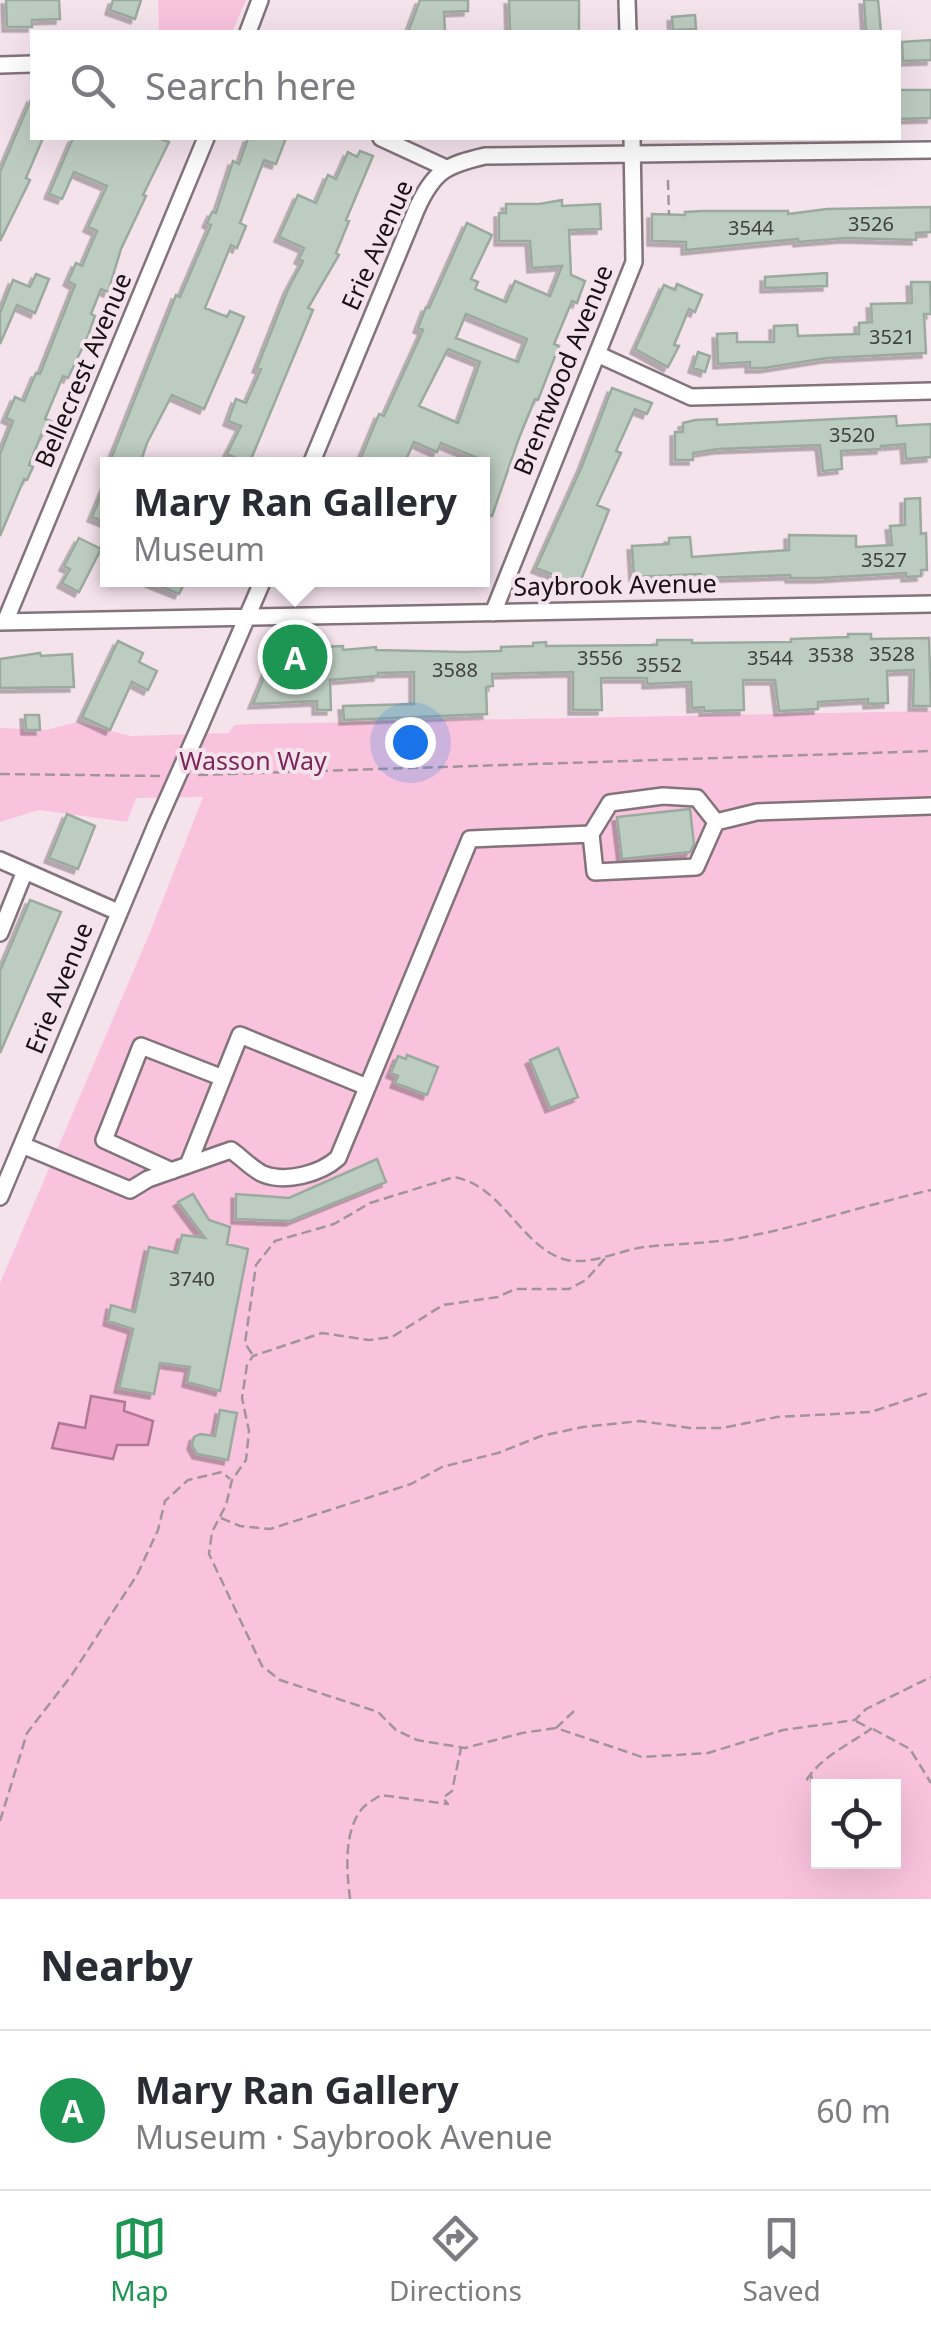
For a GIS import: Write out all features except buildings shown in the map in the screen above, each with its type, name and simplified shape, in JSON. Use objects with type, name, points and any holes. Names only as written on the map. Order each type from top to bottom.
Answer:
[{"type":"street","points":[[249,30],[260,0]]},
{"type":"street","points":[[627,0],[628,30]]},
{"type":"street","points":[[1,68],[30,64]]},
{"type":"street","name":"Bellecrest Avenue","points":[[2,622],[205,140]]},
{"type":"street","points":[[385,140],[446,168]]},
{"type":"street","name":"Erie Avenue","points":[[314,457],[417,208],[433,178],[446,168],[485,156],[632,145],[931,150]]},
{"type":"street","name":"Brentwood Avenue","points":[[493,613],[634,262],[632,145]]},
{"type":"street","points":[[597,354],[691,397],[931,391]]},
{"type":"street","name":"Erie Avenue","points":[[0,1197],[118,912],[260,587]]},
{"type":"street","name":"Saybrook Avenue","points":[[2,622],[931,604]]},
{"type":"street","points":[[664,796],[697,798],[716,822],[696,867],[594,872],[590,834],[610,804],[664,796]]},
{"type":"street","points":[[716,822],[757,812],[931,806]]},
{"type":"street","points":[[22,1145],[130,1190],[232,1150],[260,1173],[282,1179],[326,1168],[338,1158],[470,839],[590,834]]},
{"type":"street","points":[[0,860],[118,912]]},
{"type":"street","points":[[0,932],[25,870]]},
{"type":"street","points":[[188,1165],[240,1036],[367,1088]]},
{"type":"street","points":[[172,1171],[104,1140],[141,1046],[223,1078]]},
{"type":"path","points":[[668,180],[669,215]]},
{"type":"path","points":[[191,775],[931,751]]},
{"type":"path","points":[[0,774],[172,776]]},
{"type":"path","points":[[253,1356],[245,1343],[256,1265],[275,1241],[334,1224],[370,1203],[454,1177],[488,1192],[544,1250],[566,1260],[587,1261],[644,1247],[744,1238],[931,1190]]},
{"type":"path","points":[[608,1255],[586,1280],[569,1289],[516,1289],[498,1297],[443,1305],[392,1337],[370,1340],[322,1333],[253,1356],[247,1365],[242,1398],[249,1431],[246,1460],[232,1480],[212,1532],[209,1554],[262,1666],[280,1680],[378,1712],[396,1730],[417,1740],[461,1748],[556,1728],[642,1757],[708,1754],[783,1730],[855,1720],[866,1709],[931,1676]]},
{"type":"path","points":[[220,1517],[240,1526],[270,1529],[411,1484],[442,1467],[583,1427],[640,1421],[722,1428],[778,1418],[871,1412],[931,1392]]},
{"type":"path","points":[[0,1821],[27,1733],[71,1676],[137,1575],[158,1530],[165,1500],[188,1480],[222,1472],[232,1480]]},
{"type":"path","points":[[556,1728],[574,1711]]},
{"type":"path","points":[[855,1720],[910,1749],[931,1783]]},
{"type":"path","points":[[812,1772],[825,1758],[871,1729]]},
{"type":"path","points":[[350,1899],[350,1836],[361,1809],[381,1795],[448,1804],[444,1798],[452,1791],[461,1748]]},
{"type":"green space","points":[[158,0],[246,0],[233,30],[159,30]]},
{"type":"green space","name":"Wasson Way","points":[[931,711],[931,1899],[0,1899],[0,1283],[151,930],[203,797],[136,798],[127,822],[39,810],[0,822],[0,728],[46,730],[77,722],[130,736],[229,733],[234,725]]},
{"type":"shaded area","points":[[91,1396],[125,1402],[124,1411],[153,1421],[148,1445],[117,1445],[113,1459],[52,1448],[59,1423],[85,1428]]},
{"type":"place","name":"Mary Ran Gallery","points":[[295,657]]}]
